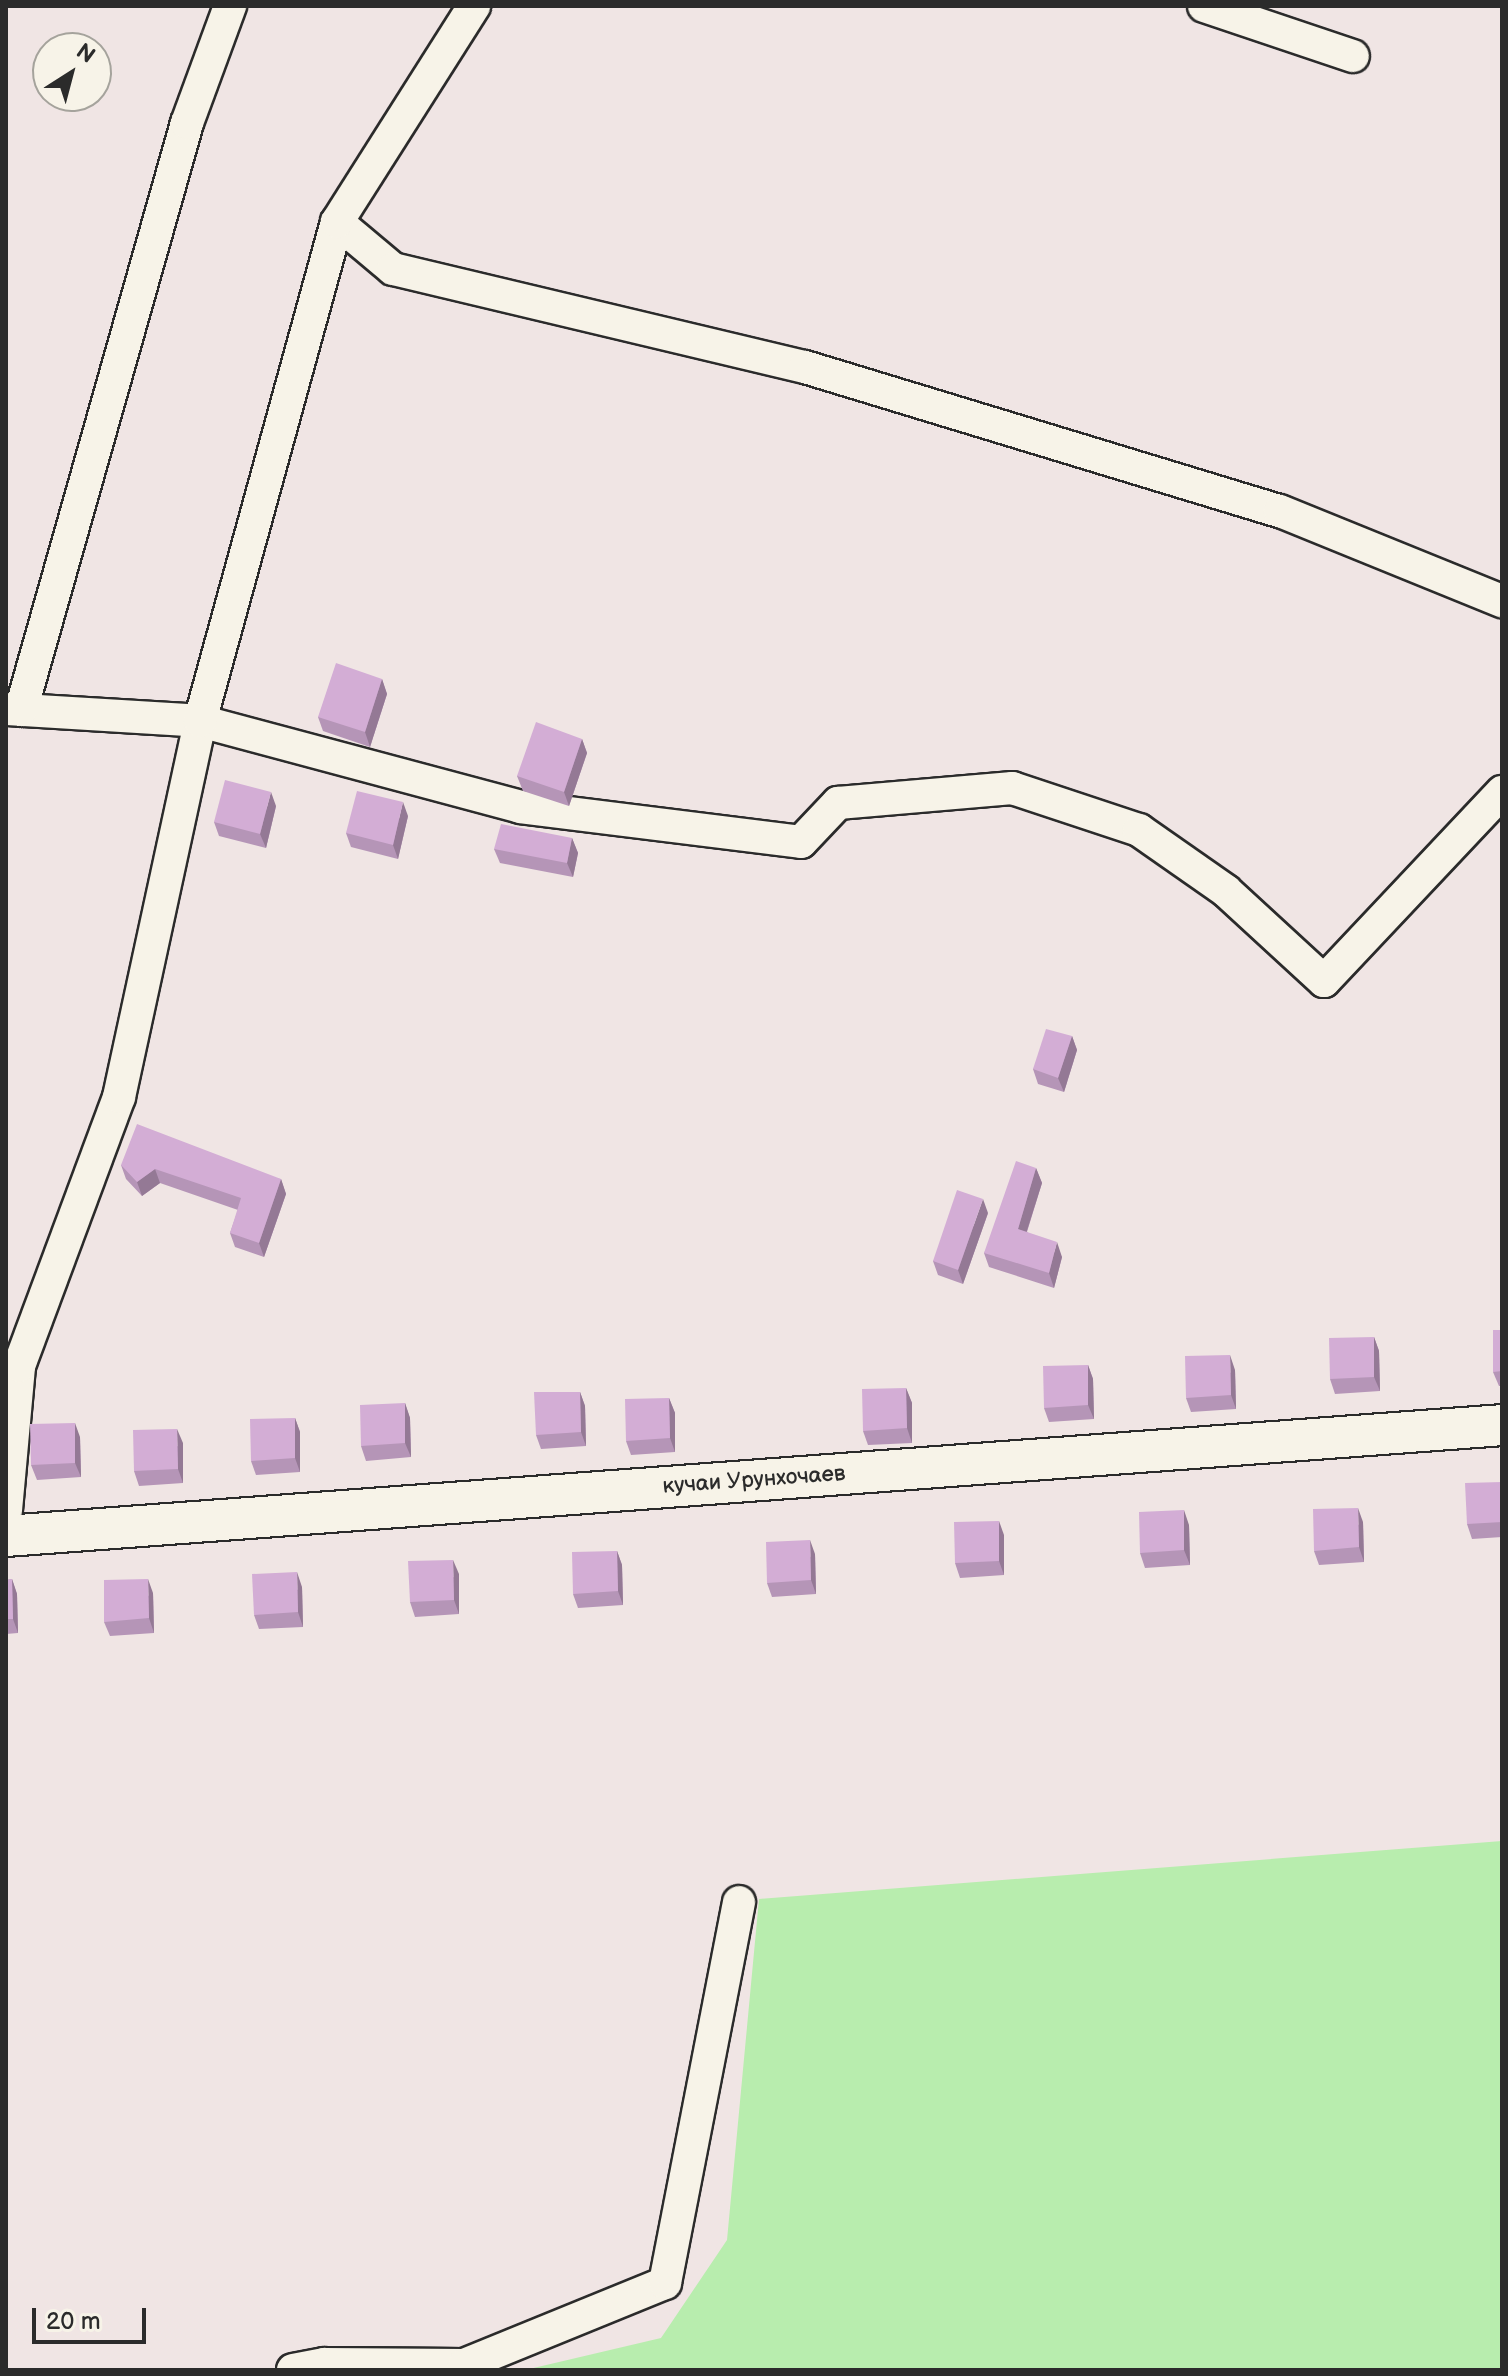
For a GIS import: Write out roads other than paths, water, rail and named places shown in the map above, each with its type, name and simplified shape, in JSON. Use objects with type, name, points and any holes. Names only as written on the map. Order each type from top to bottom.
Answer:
[{"type":"street","points":[[230,6],[187,123],[13,710],[200,721],[520,807],[801,842],[838,803],[1012,788],[1139,830],[1226,891],[1324,981],[1502,792]]},
{"type":"street","points":[[6,1510],[19,1366],[119,1097],[200,721],[337,222],[474,6]]},
{"type":"street","points":[[1204,6],[1353,56]]},
{"type":"street","points":[[337,222],[393,269],[820,371],[1280,511],[1502,601]]},
{"type":"street","name":"кучаи Урунхочаев","points":[[6,1536],[1502,1425]]},
{"type":"street","points":[[293,2370],[324,2364],[464,2365],[665,2283],[739,1902]]}]
